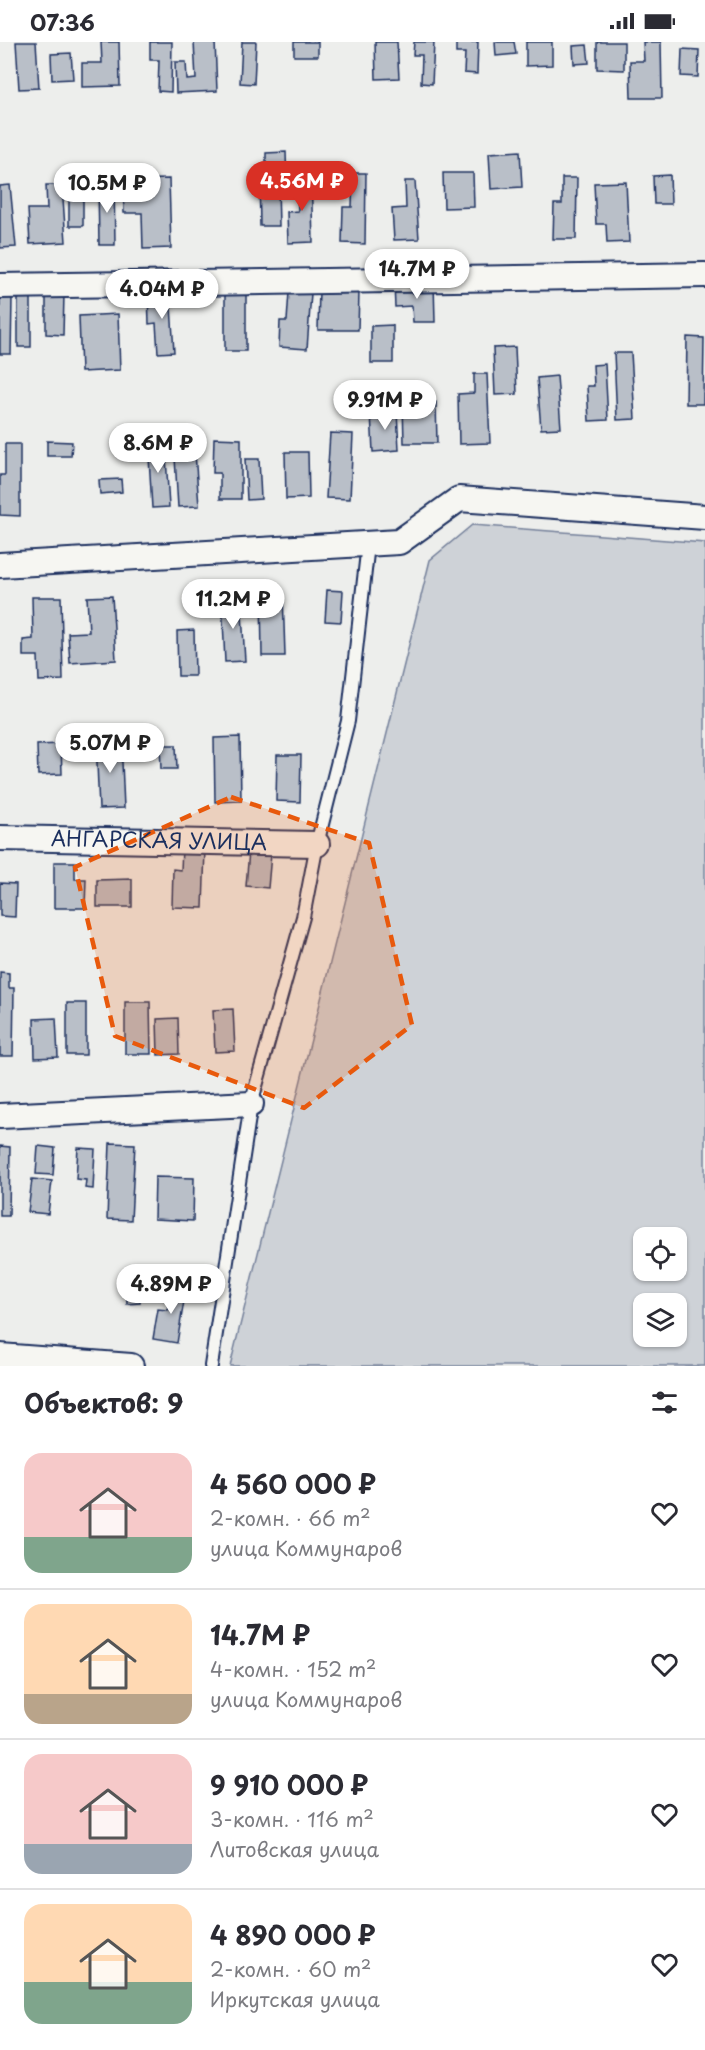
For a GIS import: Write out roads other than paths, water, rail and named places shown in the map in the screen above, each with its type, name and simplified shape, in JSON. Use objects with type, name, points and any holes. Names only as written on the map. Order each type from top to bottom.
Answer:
[{"type":"street","points":[[0,286],[705,275]]},
{"type":"street","points":[[0,566],[399,542],[459,499],[705,517]]},
{"type":"street","name":"АНГАРСКАЯ УЛИЦА","points":[[0,838],[317,844]]},
{"type":"street","points":[[0,1116],[251,1104]]},
{"type":"street","points":[[0,1356],[132,1366]]},
{"type":"lane","points":[[211,1366],[251,1104],[303,918],[317,844],[348,721],[368,544]]}]
